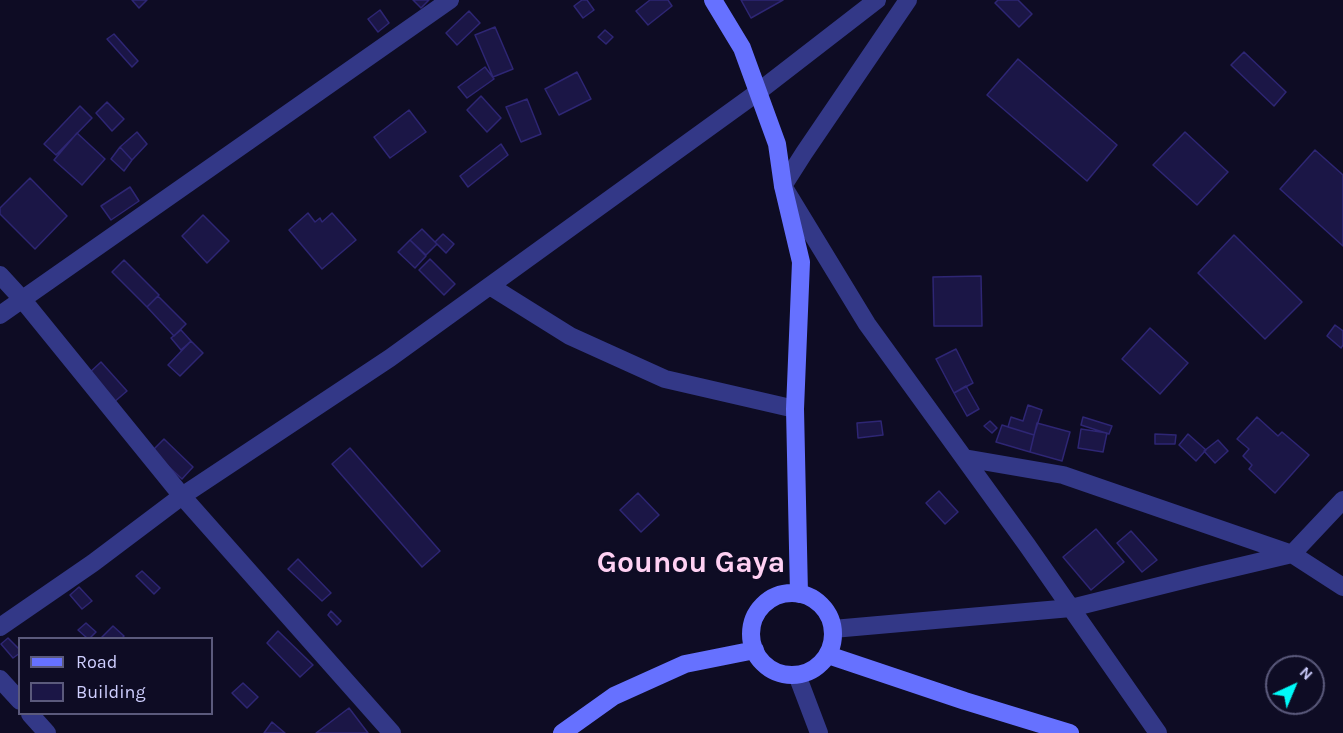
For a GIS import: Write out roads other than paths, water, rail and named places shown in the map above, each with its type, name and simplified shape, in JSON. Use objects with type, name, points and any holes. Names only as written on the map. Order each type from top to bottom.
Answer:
[{"type":"main road","points":[[713,0],[742,48],[777,144],[783,186],[801,262],[795,409],[799,594]]},
{"type":"main road","points":[[787,593],[812,598],[822,606],[833,629],[828,655],[820,664],[797,675],[784,674],[772,669],[762,661],[755,650],[752,638],[752,626],[757,614],[775,597],[787,593]]},
{"type":"main road","points":[[561,733],[614,696],[685,664],[755,650]]},
{"type":"main road","points":[[828,655],[1070,733]]},
{"type":"street","points":[[0,315],[450,0]]},
{"type":"street","points":[[0,627],[93,563],[182,496],[390,358],[758,92],[877,0]]},
{"type":"street","points":[[908,0],[783,186],[867,324],[1158,733]]},
{"type":"street","points":[[0,275],[182,496],[392,733]]},
{"type":"street","points":[[490,286],[570,336],[665,379],[795,409]]},
{"type":"street","points":[[963,458],[1063,474],[1292,555],[1343,587]]},
{"type":"street","points":[[833,629],[1071,608],[1292,555],[1343,500]]},
{"type":"street","points":[[797,675],[819,733]]},
{"type":"street","points":[[0,679],[18,699]]},
{"type":"street","points":[[31,715],[48,733]]},
{"type":"district","name":"Gounou Gaya","points":[[691,563]]}]
